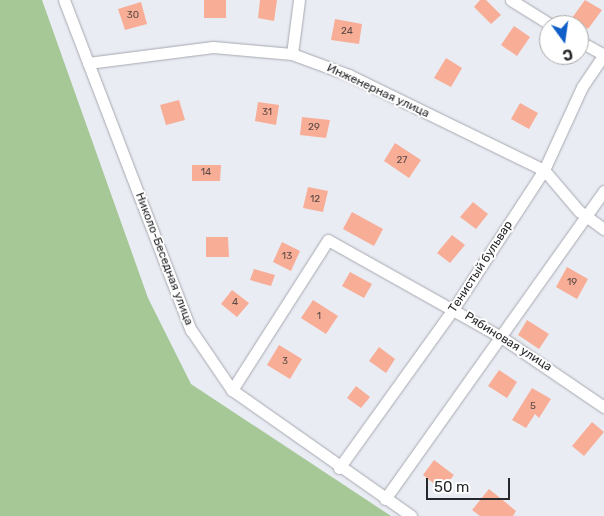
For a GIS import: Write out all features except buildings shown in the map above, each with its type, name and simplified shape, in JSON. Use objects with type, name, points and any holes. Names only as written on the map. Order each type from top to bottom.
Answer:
[{"type":"street","name":"Николо-Беседная улица","points":[[64,0],[191,330],[232,390],[339,468],[411,516]]},
{"type":"street","points":[[292,54],[300,0]]},
{"type":"street","points":[[511,0],[539,18]]},
{"type":"street","points":[[589,46],[604,54]]},
{"type":"street","name":"Инженерная улица","points":[[88,63],[213,47],[292,54],[349,75],[544,170],[586,216],[604,230]]},
{"type":"street","name":"Тенистый бульвар","points":[[339,468],[454,308],[544,170],[582,87],[604,54]]},
{"type":"street","points":[[385,499],[604,191]]},
{"type":"street","name":"Рябиновая улица","points":[[232,390],[328,240],[454,308],[501,336],[604,406]]},
{"type":"green space","points":[[0,0],[42,0],[148,298],[191,384],[391,516],[0,516]]}]
